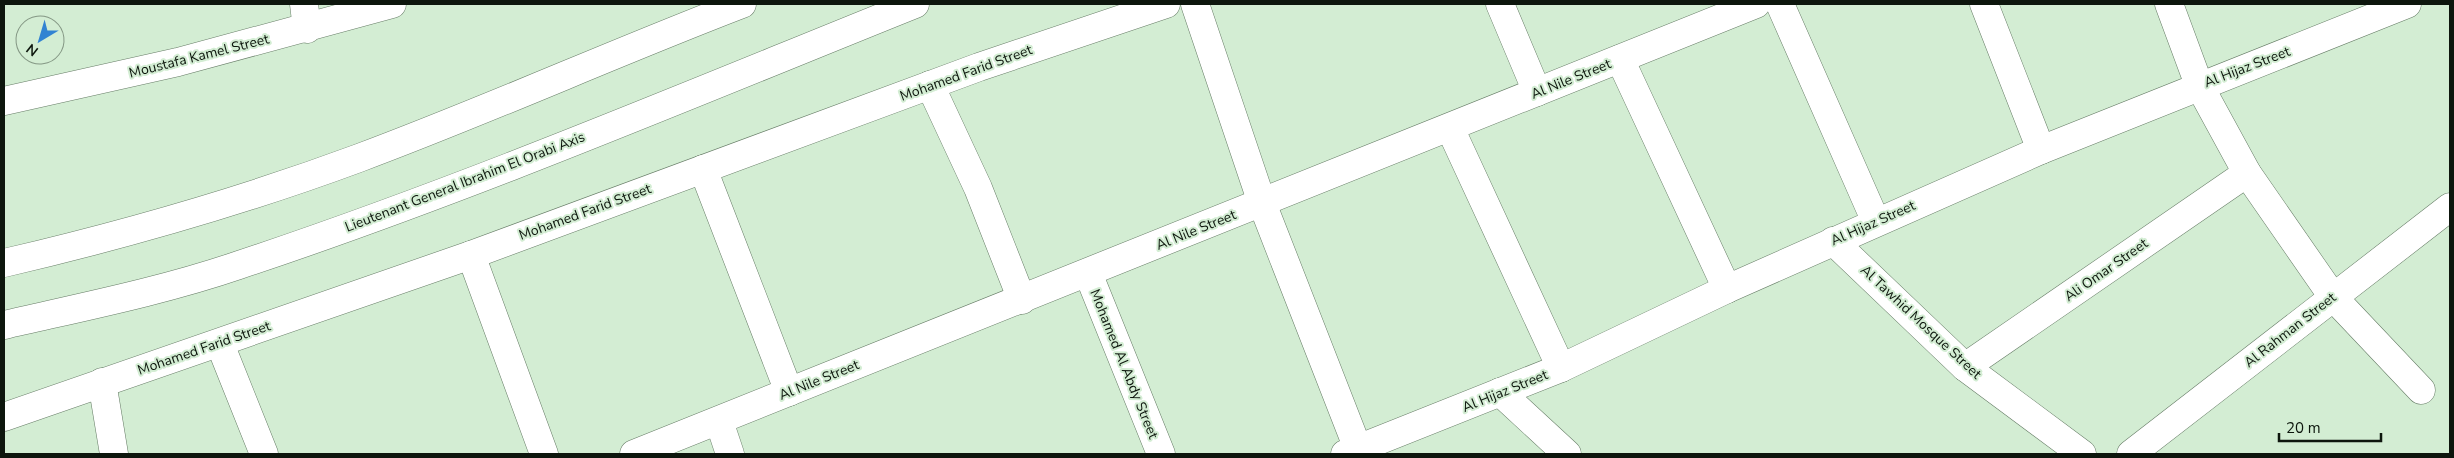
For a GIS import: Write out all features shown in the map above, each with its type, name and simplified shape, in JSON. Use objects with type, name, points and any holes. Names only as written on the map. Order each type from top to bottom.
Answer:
[{"type":"street","name":"Moustafa Kamel Street","points":[[4,101],[178,62],[306,16],[392,4]]},
{"type":"street","points":[[4,263],[104,240],[232,201],[359,158],[742,4]]},
{"type":"street","name":"Lieutenant General Ibrahim El Orabi Axis","points":[[4,325],[129,296],[237,266],[361,223],[915,4]]},
{"type":"street","name":"Mohamed Farid Street","points":[[4,417],[102,382],[220,344],[471,255],[930,85],[1166,4]]},
{"type":"street","points":[[1195,4],[1262,203],[1352,452]]},
{"type":"street","points":[[1500,4],[1538,92]]},
{"type":"street","points":[[1760,4],[1876,222]]},
{"type":"street","name":"Al Nile Street","points":[[634,454],[1760,4]]},
{"type":"street","points":[[1984,4],[2041,150]]},
{"type":"street","points":[[2170,4],[2199,85],[2247,173],[2333,297],[2421,390]]},
{"type":"street","name":"Al Hijaz Street","points":[[1352,452],[1561,368],[1727,289],[1876,222],[2041,150],[2199,85],[2350,14],[2407,4]]},
{"type":"street","points":[[1620,59],[1727,289]]},
{"type":"street","points":[[930,85],[978,188],[1022,300]]},
{"type":"street","points":[[1450,128],[1561,368]]},
{"type":"street","points":[[703,169],[789,392]]},
{"type":"street","name":"Ali Omar Street","points":[[1966,367],[2247,173]]},
{"type":"street","name":"Al Rahman Street","points":[[2131,454],[2450,207]]},
{"type":"street","name":"Al Tawhid Mosque Street","points":[[1834,241],[1966,367],[2082,454]]},
{"type":"street","points":[[471,255],[544,454]]},
{"type":"street","name":"Mohamed Al Abdy Street","points":[[1088,273],[1161,454]]},
{"type":"street","points":[[220,344],[264,454]]},
{"type":"street","points":[[102,382],[114,454]]},
{"type":"street","points":[[1500,392],[1567,454]]},
{"type":"street","points":[[718,420],[730,454]]}]
